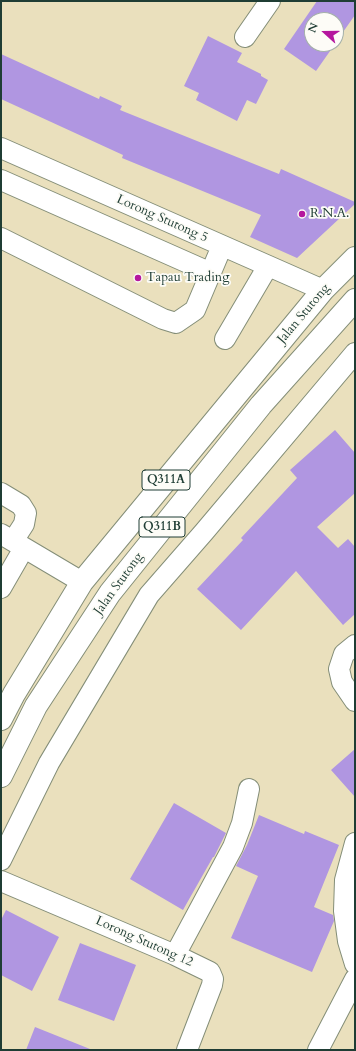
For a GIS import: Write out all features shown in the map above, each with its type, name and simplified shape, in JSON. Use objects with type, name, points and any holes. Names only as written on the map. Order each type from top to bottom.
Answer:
[{"type":"main road","name":"Jalan Stutong","points":[[1,719],[14,694],[82,582],[322,290],[355,258]]},
{"type":"main road","name":"Jalan Stutong","points":[[1,776],[36,706],[110,593],[262,405],[355,300]]},
{"type":"street","points":[[245,37],[270,1]]},
{"type":"street","name":"Lorong Stutong 5","points":[[1,148],[322,290]]},
{"type":"street","points":[[1,180],[211,273]]},
{"type":"street","points":[[1,238],[176,323],[195,310],[222,246]]},
{"type":"street","points":[[225,339],[268,266]]},
{"type":"street","points":[[1,860],[49,763],[148,595],[204,532],[355,353]]},
{"type":"street","points":[[1,493],[21,505],[26,513],[24,524],[13,541],[1,588]]},
{"type":"street","points":[[13,541],[82,582]]},
{"type":"street","points":[[355,645],[344,654],[339,669],[342,682],[355,701]]},
{"type":"street","points":[[175,955],[233,848],[242,823],[249,789]]},
{"type":"street","points":[[355,844],[345,880],[344,911],[348,941],[355,964]]},
{"type":"street","name":"Lorong Stutong 12","points":[[1,881],[175,955],[210,972],[212,986],[187,1050]]},
{"type":"street","points":[[318,1050],[355,979]]},
{"type":"building","points":[[317,1],[355,1],[355,15],[344,31],[344,12],[309,12]]},
{"type":"building","points":[[304,20],[304,52],[329,52],[316,71],[284,49]]},
{"type":"building","points":[[208,36],[242,53],[237,62],[261,74],[261,76],[268,80],[256,104],[247,100],[237,121],[196,100],[199,93],[184,86]]},
{"type":"building","points":[[1,54],[99,99],[100,96],[122,106],[120,110],[279,174],[281,169],[355,202],[355,204],[297,258],[250,237],[261,215],[122,158],[123,155],[1,99]]},
{"type":"building","points":[[335,430],[355,453],[355,493],[317,527],[338,548],[348,539],[355,547],[355,614],[343,625],[296,571],[241,630],[197,589],[243,540],[241,538],[297,478],[290,470]]},
{"type":"building","points":[[355,749],[355,797],[331,770]]},
{"type":"building","points":[[174,803],[226,833],[214,857],[183,910],[130,879]]},
{"type":"building","points":[[259,815],[304,834],[305,831],[339,845],[314,907],[333,915],[334,921],[312,972],[231,938],[258,876],[236,866],[247,845]]},
{"type":"building","points":[[6,910],[59,937],[32,991],[1,975],[1,920]]},
{"type":"building","points":[[80,943],[136,965],[114,1021],[58,1000]]},
{"type":"building","points":[[35,1027],[90,1049],[90,1050],[26,1050]]},
{"type":"place","name":"R.N.A.","points":[[302,214]]},
{"type":"place","name":"Tapau Trading","points":[[138,278]]}]
